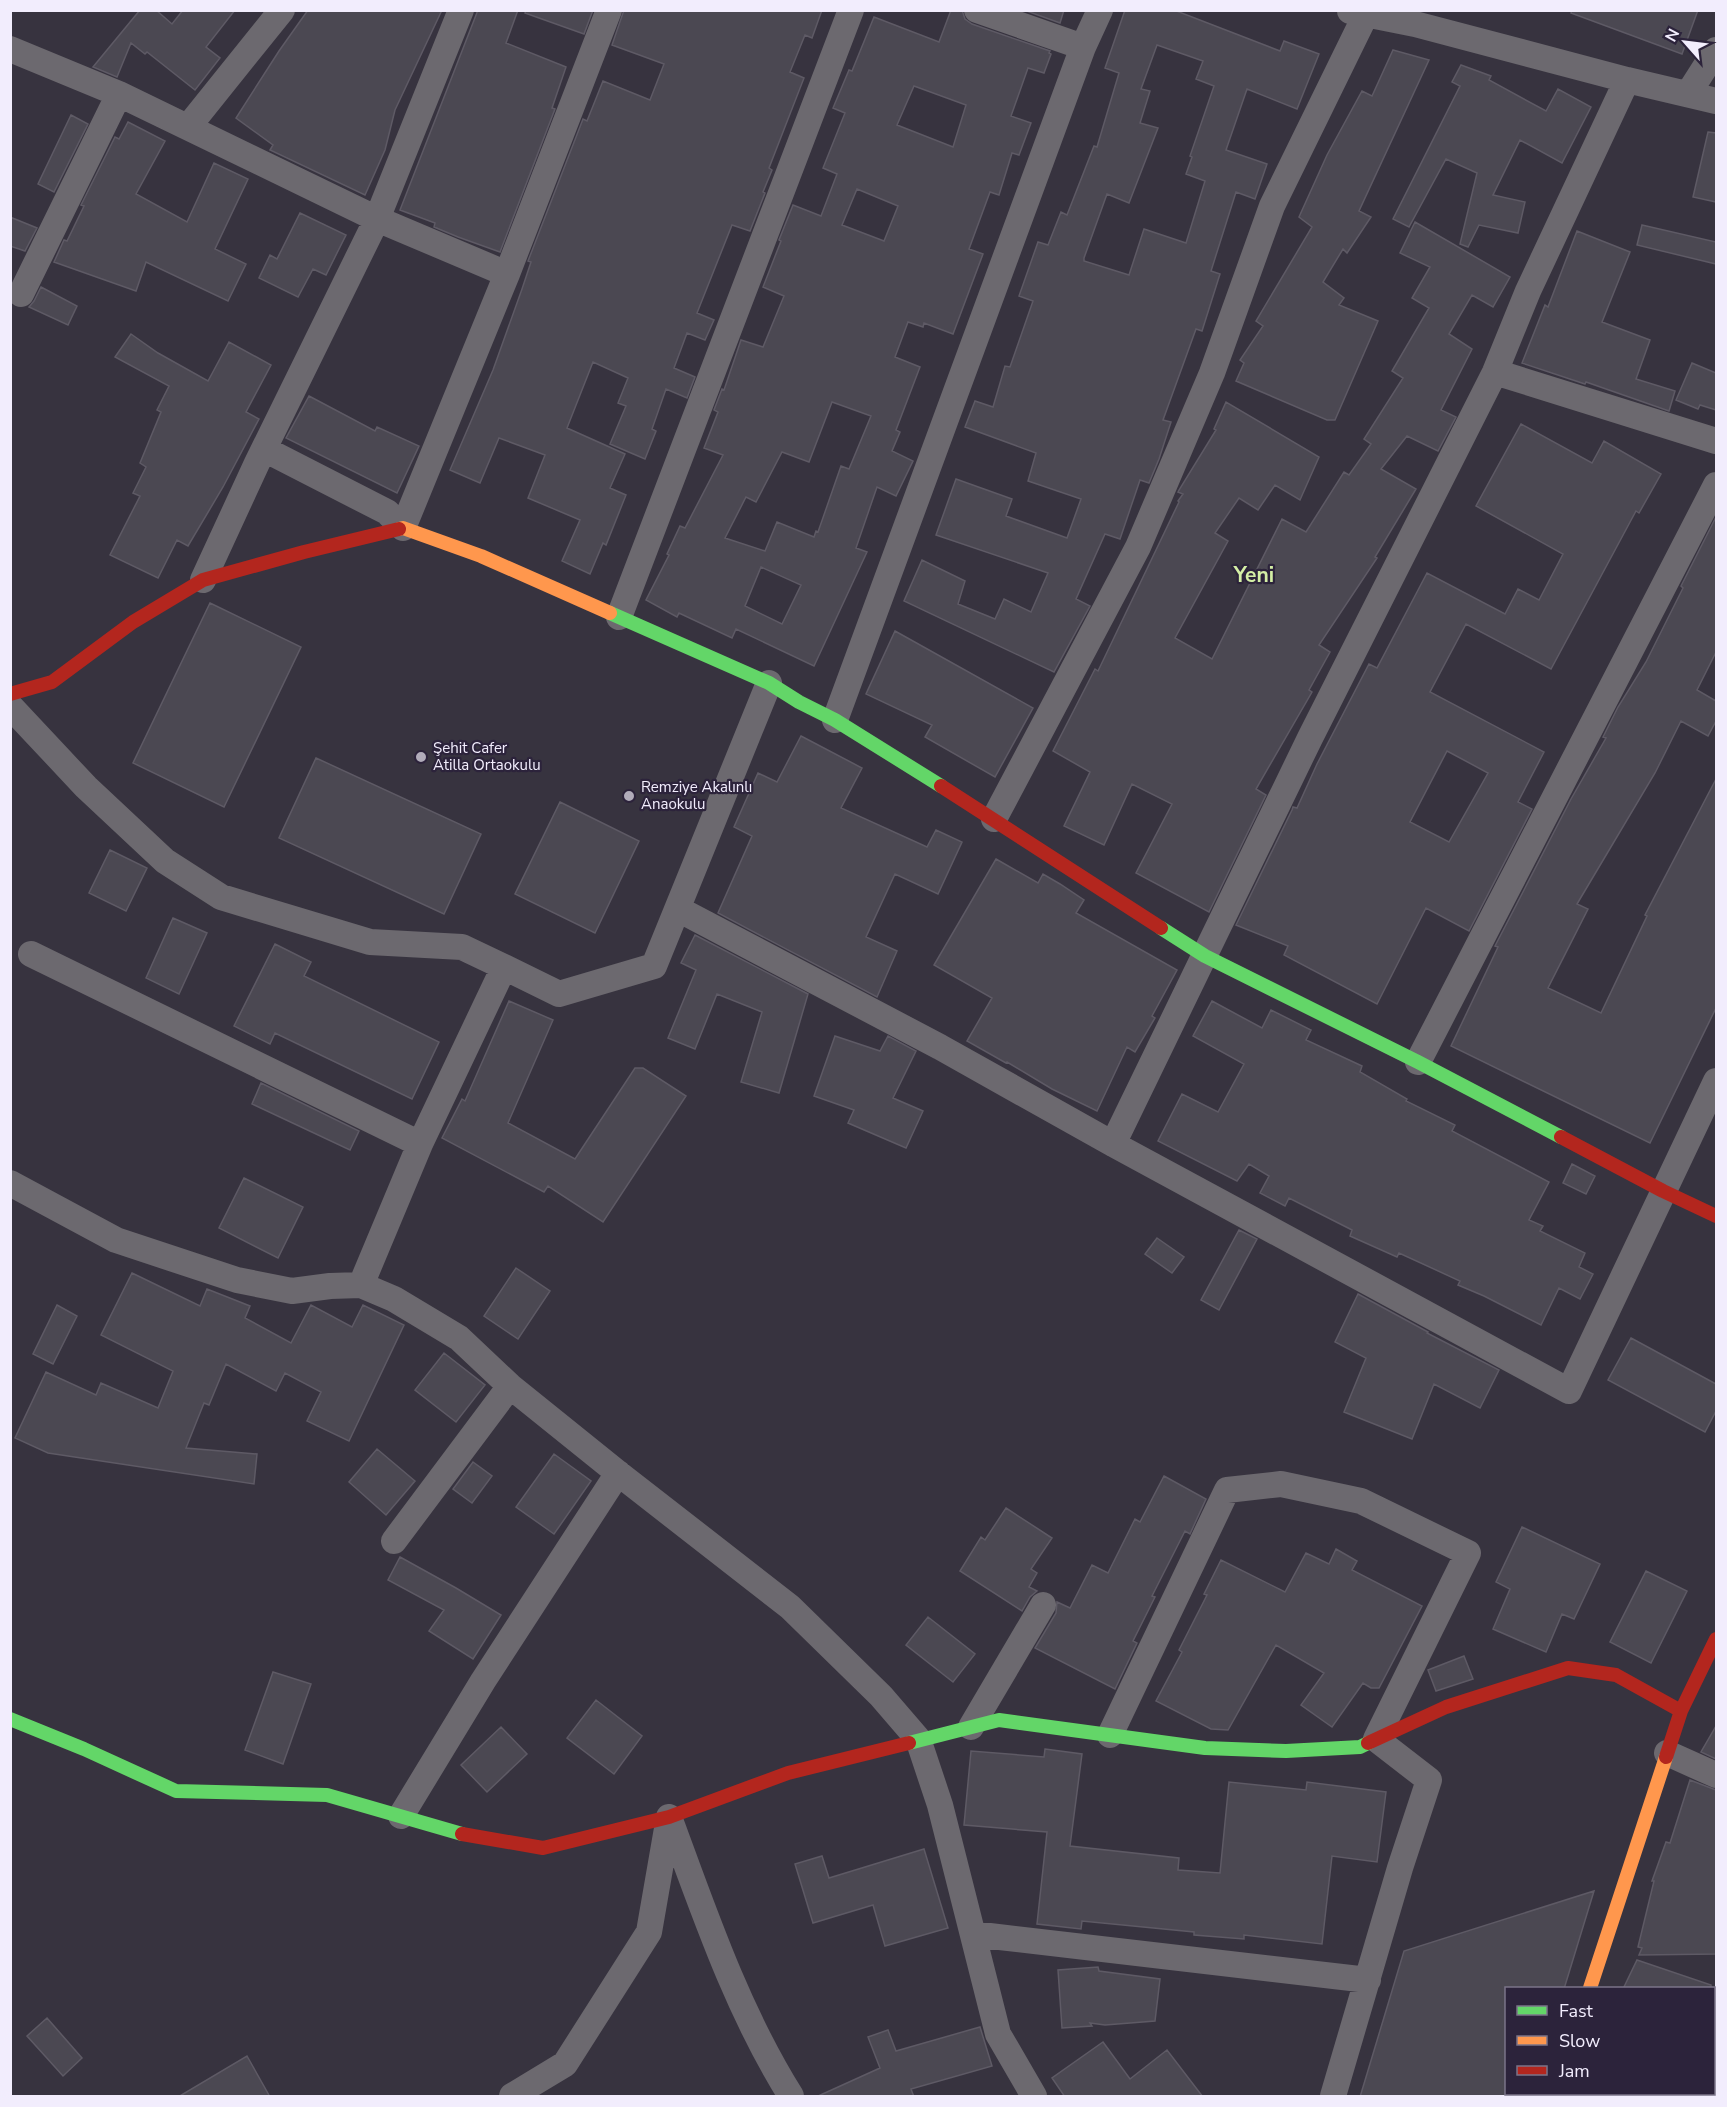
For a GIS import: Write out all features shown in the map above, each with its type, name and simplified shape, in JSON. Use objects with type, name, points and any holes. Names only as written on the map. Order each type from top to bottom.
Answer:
[{"type":"street","points":[[188,127],[282,10]]},
{"type":"street","points":[[202,580],[377,219],[461,10]]},
{"type":"street","points":[[403,528],[507,273],[609,10]]},
{"type":"street","points":[[619,616],[851,10]]},
{"type":"street","points":[[977,10],[1083,47]]},
{"type":"street","points":[[835,720],[1083,47],[1100,10]]},
{"type":"street","points":[[994,819],[1138,547],[1212,373],[1272,206],[1358,13],[1418,17],[1627,80],[1716,101]]},
{"type":"street","points":[[10,49],[119,94],[377,219],[507,273]]},
{"type":"street","points":[[1688,94],[1716,50]]},
{"type":"street","points":[[1113,1144],[1310,738],[1495,372],[1528,291],[1627,80]]},
{"type":"street","points":[[21,294],[119,94]]},
{"type":"street","points":[[1495,372],[1716,441]]},
{"type":"street","points":[[264,449],[387,512],[403,528],[481,556],[769,683],[799,702],[835,720],[994,819],[1205,956],[1418,1062],[1663,1191],[1716,1216]]},
{"type":"street","points":[[1418,1062],[1716,484]]},
{"type":"street","points":[[10,694],[52,682],[133,622],[202,580],[403,528]]},
{"type":"street","points":[[10,706],[86,787],[165,861],[221,897],[370,942],[462,947],[559,994],[654,966],[769,683]]},
{"type":"street","points":[[678,909],[940,1047],[1113,1144],[1569,1391],[1716,1081]]},
{"type":"street","points":[[31,954],[420,1144]]},
{"type":"street","points":[[362,1285],[420,1144],[504,967]]},
{"type":"street","points":[[10,1183],[116,1240],[237,1280],[292,1291],[362,1285],[394,1299],[459,1338],[510,1386],[790,1607],[881,1695],[918,1739],[940,1805],[998,2034],[1034,2097]]},
{"type":"street","points":[[394,1541],[510,1386]]},
{"type":"street","points":[[401,1816],[483,1681],[618,1473]]},
{"type":"street","points":[[1110,1735],[1227,1490],[1281,1484],[1361,1501],[1468,1553],[1376,1739]]},
{"type":"street","points":[[971,1727],[1043,1605]]},
{"type":"street","points":[[1591,1987],[1681,1711],[1716,1639]]},
{"type":"street","points":[[10,1719],[84,1749],[176,1791],[327,1795],[461,1834],[543,1848],[669,1817],[788,1773],[999,1720],[1205,1748],[1286,1751],[1360,1747],[1446,1707],[1568,1668],[1616,1675],[1681,1711]]},
{"type":"street","points":[[1333,2097],[1400,1868],[1429,1780],[1376,1739]]},
{"type":"street","points":[[1667,1753],[1716,1775]]},
{"type":"street","points":[[512,2097],[566,2064],[649,1932],[669,1817]]},
{"type":"street","points":[[669,1817],[717,1947],[771,2064],[790,2097]]},
{"type":"street","points":[[973,1934],[1368,1980]]},
{"type":"building","points":[[140,10],[156,10],[172,24],[183,10],[235,10],[206,47],[220,58],[195,90],[147,52],[145,54],[131,43],[117,77],[93,67]]},
{"type":"building","points":[[308,10],[442,10],[395,110],[385,150],[365,195],[270,150],[273,145],[236,118]]},
{"type":"building","points":[[478,10],[518,10],[506,43],[566,67],[552,108],[555,109],[500,252],[434,227],[435,223],[400,210]]},
{"type":"building","points":[[526,10],[593,10],[584,34],[525,13]]},
{"type":"building","points":[[624,10],[822,10],[812,38],[805,35],[790,72],[804,78],[769,168],[772,170],[750,231],[732,225],[697,313],[714,320],[705,340],[687,333],[674,368],[695,377],[687,398],[666,389],[652,429],[656,431],[645,459],[610,444],[626,406],[618,403],[628,378],[593,362],[567,428],[625,454],[610,488],[626,495],[606,545],[603,543],[590,574],[562,561],[580,520],[528,498],[545,455],[499,438],[480,483],[450,470],[493,370],[531,262],[528,261],[583,119],[587,121],[603,81],[650,100],[664,64],[612,45]]},
{"type":"building","points":[[951,10],[962,10],[965,19],[972,24],[1050,51],[1051,54],[1044,73],[1028,68],[1011,116],[1031,123],[1019,155],[1012,153],[999,195],[990,192],[969,249],[983,254],[953,334],[924,323],[923,327],[908,322],[895,357],[920,367],[896,430],[900,432],[892,451],[913,461],[896,496],[877,487],[856,548],[867,552],[814,666],[736,629],[732,638],[679,613],[677,617],[646,600],[669,555],[667,554],[680,526],[685,528],[723,455],[704,448],[718,412],[714,410],[722,389],[724,390],[741,340],[763,347],[784,296],[763,287],[793,205],[821,216],[837,174],[823,168],[845,113],[833,108],[849,70],[852,71],[874,17],[939,42]],"holes":[[[914,86],[966,105],[953,147],[897,125]],[[857,189],[898,206],[884,241],[842,225]],[[832,402],[871,416],[849,469],[841,466],[818,532],[816,531],[814,537],[777,522],[765,551],[725,538],[746,497],[756,502],[782,452],[809,462]],[[761,567],[801,585],[782,624],[745,606]]]},
{"type":"building","points":[[1024,10],[1064,10],[1060,23]]},
{"type":"building","points":[[1125,10],[1174,10],[1280,51],[1284,41],[1319,54],[1297,109],[1247,89],[1226,150],[1267,164],[1255,199],[1236,192],[1211,271],[1220,274],[1202,331],[1196,329],[1163,420],[1171,422],[1159,459],[1149,483],[1140,480],[1120,539],[1105,534],[1076,599],[1090,606],[1054,672],[904,601],[922,560],[965,581],[958,604],[995,619],[1004,599],[1031,612],[1048,573],[936,535],[956,479],[1012,499],[1006,516],[1067,538],[1081,499],[1028,481],[1036,453],[965,427],[975,401],[993,407],[1005,366],[1010,367],[1033,301],[1019,296],[1038,242],[1048,245],[1061,212],[1067,215],[1094,146],[1097,147],[1119,73],[1105,68]],"holes":[[[1157,45],[1203,61],[1196,79],[1214,86],[1186,174],[1205,181],[1186,243],[1144,229],[1129,275],[1084,261],[1107,194],[1129,203],[1158,128],[1140,123],[1150,91],[1141,89]]]},
{"type":"building","points":[[1572,10],[1698,10],[1682,54],[1571,13]]},
{"type":"building","points":[[1393,50],[1429,60],[1359,211],[1371,217],[1347,253],[1343,249],[1323,282],[1344,298],[1339,305],[1378,321],[1335,420],[1327,420],[1236,381],[1244,363],[1240,360],[1263,326],[1256,321],[1312,227],[1299,217],[1327,155],[1362,91],[1372,96]]},
{"type":"building","points":[[1461,65],[1491,76],[1489,80],[1546,111],[1558,89],[1591,107],[1562,163],[1520,140],[1493,195],[1525,202],[1518,233],[1479,225],[1468,247],[1460,244],[1477,173],[1446,159],[1409,227],[1393,219],[1460,86],[1452,82]]},
{"type":"building","points":[[71,115],[88,124],[54,192],[38,184]]},
{"type":"building","points":[[128,122],[165,141],[136,194],[187,222],[214,163],[248,179],[215,249],[246,264],[228,301],[146,262],[136,291],[54,262],[64,240],[67,241],[84,206],[81,205],[115,137],[119,139]]},
{"type":"building","points":[[1708,132],[1716,133],[1716,202],[1693,197]]},
{"type":"building","points":[[300,213],[346,235],[326,275],[313,269],[298,297],[259,278],[270,255],[277,259]]},
{"type":"building","points":[[10,217],[37,228],[25,251],[10,246]]},
{"type":"building","points":[[1415,222],[1510,277],[1493,307],[1472,295],[1449,334],[1472,349],[1441,410],[1456,417],[1438,451],[1407,436],[1381,469],[1416,489],[1375,557],[1377,558],[1319,645],[1330,652],[1309,690],[1312,692],[1256,789],[1266,795],[1209,912],[1136,873],[1172,804],[1132,784],[1104,845],[1064,826],[1090,772],[1053,751],[1095,669],[1098,671],[1183,494],[1178,492],[1216,430],[1214,429],[1226,402],[1319,457],[1300,500],[1275,485],[1258,510],[1239,498],[1215,533],[1228,541],[1175,638],[1212,659],[1282,519],[1306,532],[1344,472],[1349,475],[1371,444],[1364,439],[1403,378],[1392,371],[1429,308],[1412,298],[1430,267],[1400,253]]},
{"type":"building","points":[[1642,225],[1716,242],[1716,264],[1637,245]]},
{"type":"building","points":[[1577,231],[1630,252],[1602,322],[1650,340],[1636,379],[1675,391],[1669,411],[1586,382],[1585,384],[1522,363],[1545,305],[1548,307]]},
{"type":"building","points":[[41,287],[77,306],[68,325],[29,307]]},
{"type":"building","points":[[131,334],[158,353],[208,381],[229,342],[271,365],[246,412],[259,419],[223,487],[188,546],[177,540],[158,578],[110,555],[140,496],[133,493],[146,467],[140,463],[161,412],[157,410],[169,386],[115,357]]},
{"type":"building","points":[[1692,363],[1716,373],[1716,410],[1700,405],[1698,409],[1676,400]]},
{"type":"building","points":[[309,396],[375,431],[377,427],[419,446],[397,493],[286,438]]},
{"type":"building","points":[[1521,424],[1592,463],[1604,441],[1661,474],[1639,513],[1636,511],[1551,669],[1466,624],[1430,692],[1544,752],[1518,802],[1532,809],[1469,931],[1426,908],[1377,1004],[1284,955],[1288,946],[1236,925],[1293,807],[1297,808],[1369,664],[1377,668],[1427,573],[1505,614],[1518,589],[1539,600],[1563,554],[1476,506]],"holes":[[[1447,751],[1488,773],[1449,842],[1410,822]]]},
{"type":"building","points":[[1716,517],[1716,652],[1697,690],[1716,701],[1716,721],[1708,736],[1681,721],[1655,773],[1577,904],[1588,909],[1548,988],[1601,1013],[1647,916],[1645,915],[1716,779],[1716,1008],[1650,1143],[1451,1046],[1498,947],[1495,946],[1571,799],[1606,738],[1603,737],[1618,707],[1646,662]]},
{"type":"building","points":[[210,603],[301,647],[224,807],[133,763]]},
{"type":"building","points":[[895,631],[1033,708],[995,777],[925,737],[932,725],[866,694]]},
{"type":"building","points":[[801,736],[862,768],[841,808],[927,847],[936,830],[962,842],[938,894],[895,874],[866,937],[897,951],[877,997],[718,913],[752,836],[734,827],[758,773],[777,782]]},
{"type":"building","name":"Şehit Cafer Atilla Ortaokulu","points":[[316,758],[481,834],[444,914],[279,838]]},
{"type":"building","name":"Remziye Akalınlı Anaokulu","points":[[560,802],[639,841],[595,933],[515,894]]},
{"type":"building","points":[[110,850],[147,868],[126,911],[89,893]]},
{"type":"building","points":[[996,859],[1038,883],[1043,874],[1060,884],[1084,900],[1076,913],[1177,970],[1152,1016],[1155,1018],[1135,1052],[1127,1047],[1097,1111],[1052,1089],[967,1041],[992,998],[934,965]]},
{"type":"building","points":[[173,918],[207,933],[179,994],[146,978]]},
{"type":"building","points":[[695,935],[808,994],[779,1093],[741,1082],[762,1012],[717,994],[695,1049],[668,1038],[696,970],[681,963]]},
{"type":"building","points":[[275,944],[311,962],[304,976],[439,1042],[412,1099],[275,1033],[270,1044],[234,1026]]},
{"type":"building","points":[[509,1001],[553,1020],[508,1123],[575,1159],[635,1068],[643,1068],[686,1096],[603,1222],[548,1186],[544,1192],[442,1138],[462,1099],[465,1101]]},
{"type":"building","points":[[1212,1001],[1262,1028],[1271,1010],[1311,1030],[1306,1040],[1362,1066],[1360,1072],[1407,1099],[1406,1101],[1455,1125],[1452,1131],[1549,1182],[1529,1220],[1543,1226],[1540,1231],[1585,1253],[1579,1267],[1593,1274],[1580,1299],[1559,1288],[1541,1325],[1458,1285],[1460,1281],[1399,1253],[1397,1257],[1350,1236],[1352,1230],[1289,1198],[1285,1206],[1260,1193],[1269,1176],[1249,1164],[1237,1181],[1158,1141],[1182,1094],[1218,1112],[1244,1064],[1193,1036]]},
{"type":"building","points":[[835,1036],[880,1051],[888,1036],[916,1051],[893,1098],[923,1111],[906,1148],[848,1123],[854,1110],[814,1096]]},
{"type":"building","points":[[261,1083],[359,1131],[350,1150],[252,1104]]},
{"type":"building","points":[[1572,1164],[1595,1176],[1586,1194],[1563,1183]]},
{"type":"building","points":[[244,1178],[303,1207],[278,1258],[219,1228]]},
{"type":"building","points":[[1239,1230],[1257,1239],[1219,1310],[1201,1300]]},
{"type":"building","points":[[1157,1238],[1184,1257],[1172,1273],[1145,1254]]},
{"type":"building","points":[[516,1268],[550,1291],[518,1339],[484,1316]]},
{"type":"building","points":[[132,1273],[200,1306],[207,1289],[250,1306],[245,1318],[291,1343],[311,1305],[352,1327],[363,1305],[404,1325],[349,1441],[307,1421],[321,1392],[285,1373],[276,1391],[226,1364],[209,1405],[204,1403],[186,1448],[257,1454],[254,1484],[48,1453],[15,1438],[46,1372],[96,1395],[101,1383],[158,1408],[173,1371],[101,1335]]},
{"type":"building","points":[[1358,1294],[1499,1370],[1480,1408],[1434,1384],[1412,1439],[1344,1412],[1366,1358],[1335,1342]]},
{"type":"building","points":[[57,1305],[77,1316],[53,1364],[33,1354]]},
{"type":"building","points":[[1631,1338],[1716,1384],[1716,1411],[1705,1432],[1608,1380]]},
{"type":"building","points":[[444,1353],[485,1385],[456,1422],[415,1390]]},
{"type":"building","points":[[377,1449],[415,1481],[386,1515],[349,1482]]},
{"type":"building","points":[[554,1454],[591,1481],[554,1534],[516,1507]]},
{"type":"building","points":[[473,1462],[492,1476],[472,1503],[453,1489]]},
{"type":"building","points":[[1164,1476],[1206,1499],[1190,1534],[1185,1531],[1152,1596],[1155,1597],[1133,1641],[1137,1643],[1115,1689],[1035,1648],[1056,1613],[1057,1602],[1070,1608],[1092,1565],[1108,1573],[1135,1519],[1140,1522]]},
{"type":"building","points":[[1006,1508],[1052,1538],[1031,1569],[1037,1573],[1029,1587],[1037,1591],[1030,1597],[1022,1611],[960,1571],[981,1537],[985,1540]]},
{"type":"building","points":[[1522,1527],[1600,1564],[1574,1619],[1562,1614],[1546,1652],[1493,1629],[1510,1589],[1496,1582]]},
{"type":"building","points":[[1336,1549],[1357,1561],[1352,1570],[1422,1606],[1379,1688],[1371,1688],[1363,1683],[1332,1727],[1301,1705],[1324,1673],[1276,1645],[1228,1730],[1211,1729],[1156,1701],[1182,1652],[1179,1650],[1207,1595],[1204,1594],[1221,1560],[1285,1592],[1306,1553],[1329,1564]]},
{"type":"building","points":[[400,1557],[501,1615],[473,1659],[429,1631],[444,1610],[388,1580]]},
{"type":"building","points":[[1646,1571],[1687,1591],[1651,1663],[1610,1642]]},
{"type":"building","points":[[928,1617],[975,1654],[953,1682],[906,1645]]},
{"type":"building","points":[[1464,1656],[1473,1679],[1436,1691],[1428,1670]]},
{"type":"building","points":[[273,1672],[311,1684],[283,1764],[245,1750]]},
{"type":"building","points":[[596,1700],[642,1736],[614,1774],[567,1738]]},
{"type":"building","points":[[1716,1726],[1716,1759],[1701,1752]]},
{"type":"building","points":[[501,1727],[527,1754],[487,1792],[461,1765]]},
{"type":"building","points":[[1045,1749],[1082,1754],[1070,1846],[1179,1858],[1178,1870],[1220,1873],[1229,1782],[1306,1790],[1307,1782],[1386,1792],[1377,1862],[1332,1856],[1322,1944],[1244,1935],[1244,1939],[1194,1935],[1194,1932],[1082,1921],[1081,1929],[1037,1924],[1047,1832],[964,1825],[971,1751],[1044,1757]]},
{"type":"building","points":[[1690,1780],[1716,1790],[1716,1954],[1639,1955],[1642,1948],[1638,1947],[1654,1881],[1652,1881],[1666,1842],[1670,1843]]},
{"type":"building","points":[[924,1849],[948,1928],[885,1946],[873,1905],[813,1923],[795,1864],[822,1856],[829,1878]]},
{"type":"building","points":[[1594,1891],[1565,1987],[1505,1987],[1506,2097],[1360,2097],[1404,1951]]},
{"type":"building","points":[[1637,1960],[1711,1985],[1711,1987],[1624,1987]]},
{"type":"building","points":[[1098,1967],[1099,1971],[1160,1979],[1155,2021],[1105,2025],[1090,2023],[1092,2026],[1062,2028],[1058,1970]]},
{"type":"building","points":[[47,2018],[82,2058],[63,2076],[27,2036]]},
{"type":"building","points":[[980,2027],[992,2066],[911,2089],[914,2097],[816,2097],[880,2068],[868,2037],[888,2030],[896,2051]]},
{"type":"building","points":[[1103,2042],[1130,2079],[1167,2050],[1203,2097],[1065,2097],[1052,2078]]},
{"type":"building","points":[[247,2056],[270,2097],[178,2097]]},
{"type":"traffic: fast","points":[[610,613],[769,683],[799,702],[835,720],[941,786]]},
{"type":"traffic: fast","points":[[1161,928],[1205,956],[1418,1062],[1561,1137]]},
{"type":"traffic: fast","points":[[10,1719],[84,1749],[176,1791],[327,1795],[462,1834]]},
{"type":"traffic: fast","points":[[909,1743],[999,1720],[1205,1748],[1286,1751],[1360,1747],[1368,1743]]},
{"type":"traffic: slow","points":[[399,529],[403,528],[481,556],[610,613]]},
{"type":"traffic: slow","points":[[1590,1987],[1666,1757]]},
{"type":"traffic: jam","points":[[10,694],[52,682],[133,622],[203,580],[399,529]]},
{"type":"traffic: jam","points":[[941,786],[1161,928]]},
{"type":"traffic: jam","points":[[1561,1137],[1716,1216]]},
{"type":"traffic: jam","points":[[1666,1757],[1681,1711],[1716,1639]]},
{"type":"traffic: jam","points":[[1368,1743],[1446,1707],[1568,1668],[1616,1675],[1681,1711]]},
{"type":"traffic: jam","points":[[462,1834],[543,1848],[669,1817],[788,1773],[909,1743]]},
{"type":"place","name":"Şehit Cafer Atilla Ortaokulu","points":[[421,757]]},
{"type":"place","name":"Remziye Akalınlı Anaokulu","points":[[629,796]]},
{"type":"district","name":"Yeni","points":[[1254,575]]}]
